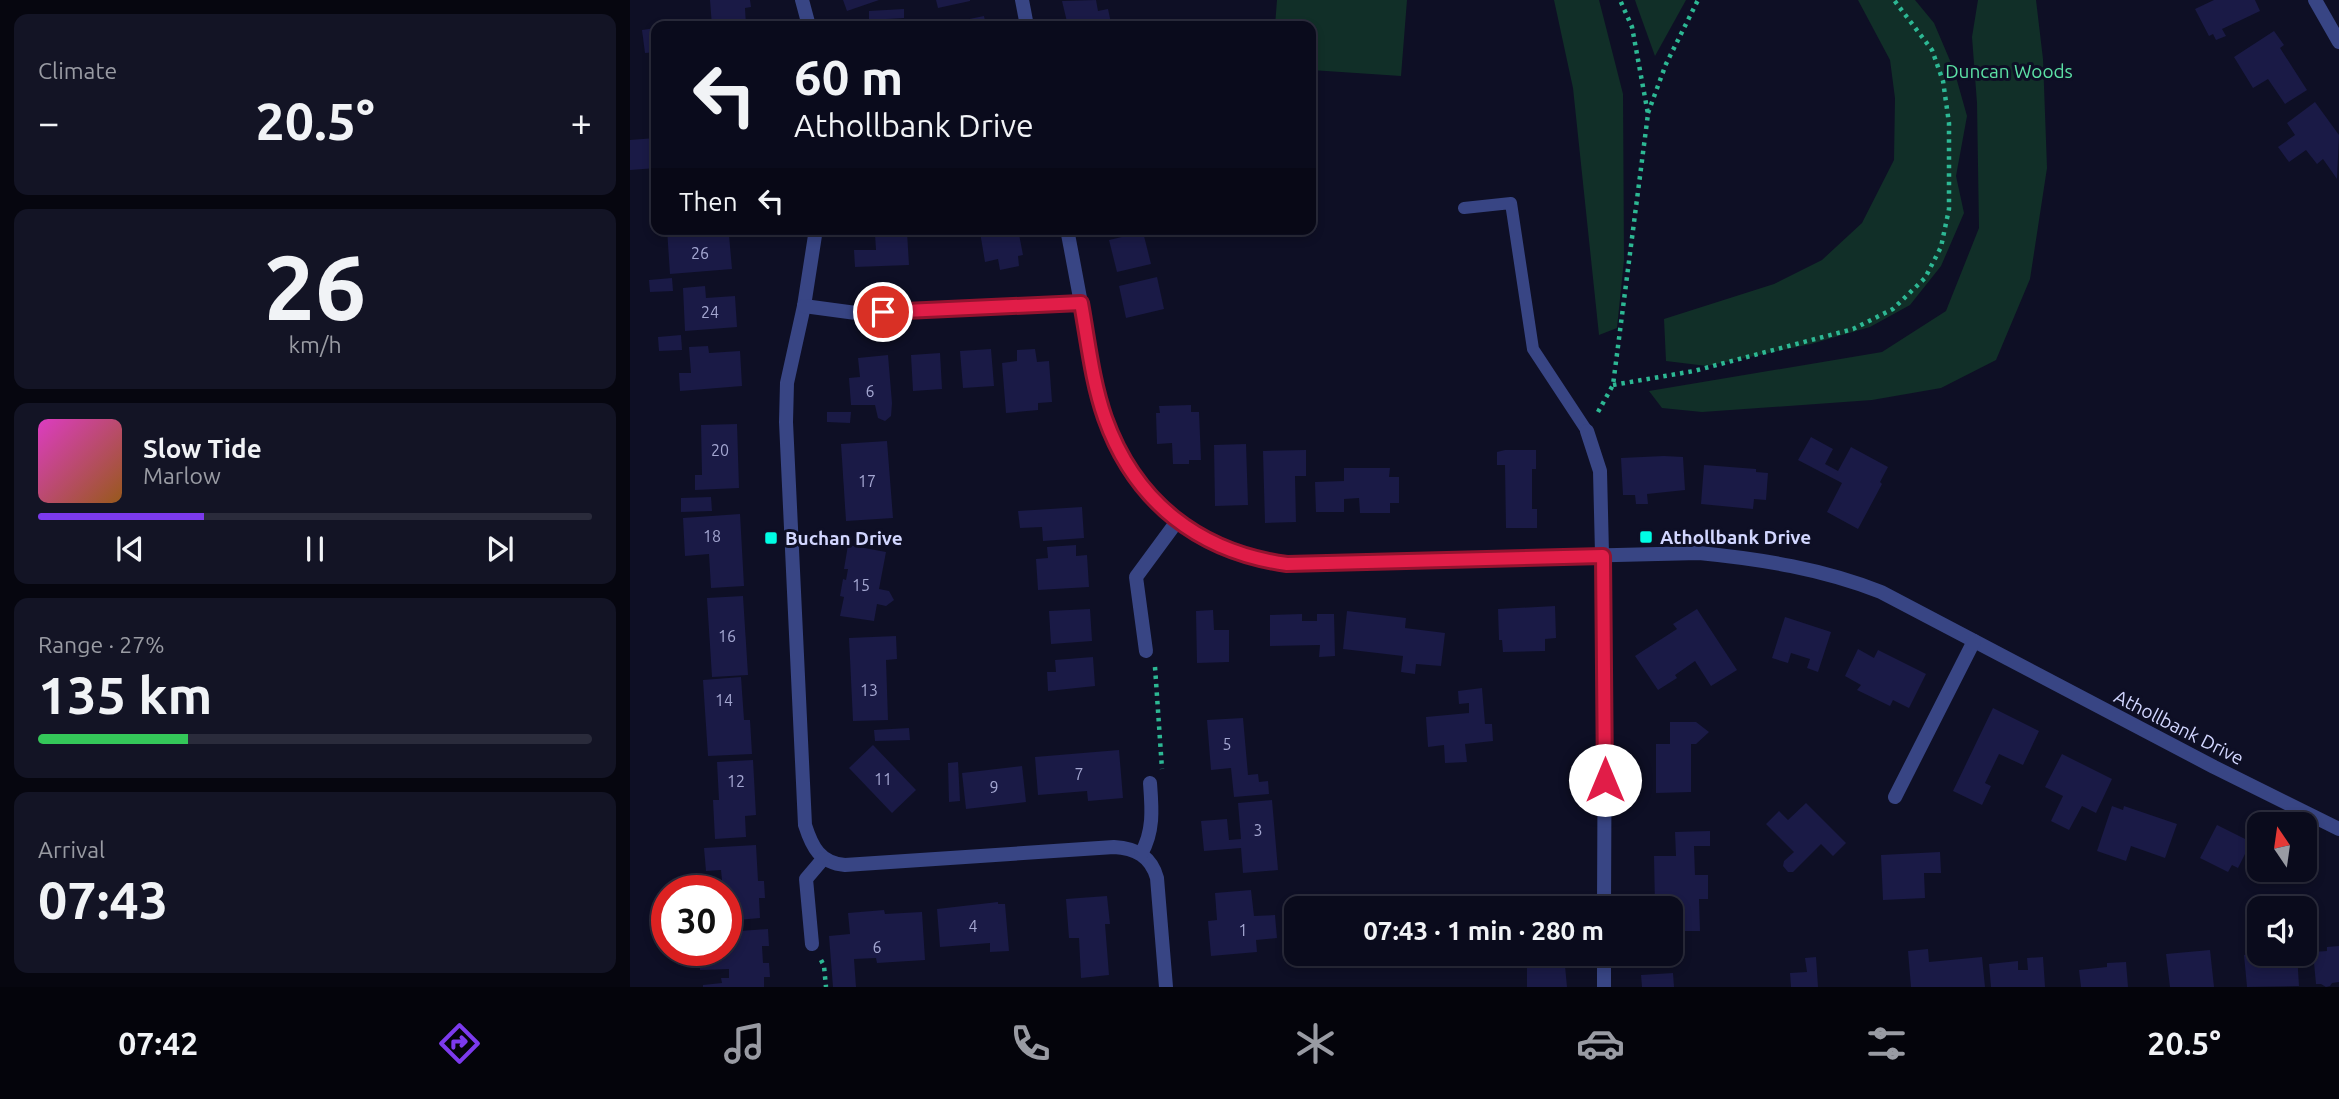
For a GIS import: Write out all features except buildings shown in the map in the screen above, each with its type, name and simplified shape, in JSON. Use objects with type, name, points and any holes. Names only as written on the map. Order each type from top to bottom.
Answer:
[{"type":"street","points":[[802,0],[808,21]]},
{"type":"street","points":[[1022,0],[1026,21]]},
{"type":"street","points":[[2315,0],[2339,42]]},
{"type":"street","points":[[815,235],[804,306],[787,383],[786,443],[805,825],[812,846],[823,859],[845,865],[1114,847],[1141,854],[1154,867],[1157,878],[1166,987]]},
{"type":"street","name":"Athollbank Drive","points":[[1068,235],[1097,386],[1104,416],[1115,443],[1145,491],[1201,538],[1228,550],[1287,564],[1699,553],[1755,559],[1804,569],[1881,592],[2339,830]]},
{"type":"street","points":[[804,306],[856,313],[1081,303]]},
{"type":"street","points":[[1587,431],[1600,471],[1605,677],[1604,896]]},
{"type":"street","points":[[1146,651],[1136,578],[1178,520]]},
{"type":"street","points":[[1895,797],[1974,641]]},
{"type":"street","points":[[1141,854],[1151,829],[1150,783]]},
{"type":"street","points":[[811,944],[806,879],[823,859]]},
{"type":"street","points":[[1604,966],[1605,987]]},
{"type":"lane","points":[[1464,208],[1511,203],[1533,349],[1587,431]]},
{"type":"path","points":[[1620,0],[1632,27],[1648,114]]},
{"type":"path","points":[[1587,431],[1613,384],[1648,114],[1666,64],[1698,0]]},
{"type":"path","points":[[1613,384],[1694,372],[1853,329],[1893,309],[1925,278],[1941,247],[1949,209],[1949,123],[1943,81],[1932,50],[1895,0]]},
{"type":"path","points":[[1146,651],[1156,669],[1162,768],[1150,783]]},
{"type":"green space","points":[[1277,0],[1407,0],[1401,76],[1316,70],[1316,21],[1275,21]]},
{"type":"green space","points":[[1554,0],[1599,0],[1623,94],[1624,260],[1617,328],[1599,335],[1573,88]]},
{"type":"green space","points":[[1635,0],[1686,0],[1655,56],[1637,6]]},
{"type":"green space","points":[[1858,0],[1915,0],[1934,23],[1954,70],[1967,116],[1956,176],[1964,213],[1941,266],[1910,305],[1870,327],[1811,344],[1707,366],[1666,361],[1664,319],[1774,284],[1822,260],[1862,223],[1894,160],[1895,98],[1890,60]]},
{"type":"green space","name":"Duncan Woods","points":[[1978,0],[2036,0],[2043,59],[2047,168],[2030,279],[1996,360],[1941,388],[1872,400],[1702,412],[1662,408],[1649,391],[1882,352],[1946,311],[1979,228],[1977,103],[1972,37]]},
{"type":"place","name":"Athollbank Drive","points":[[1646,537]]},
{"type":"place","name":"Buchan Drive","points":[[771,538]]},
{"type":"route","points":[[883,312],[1081,303],[1104,416],[1115,443],[1145,491],[1201,538],[1228,550],[1287,564],[1603,556],[1605,780]]}]
